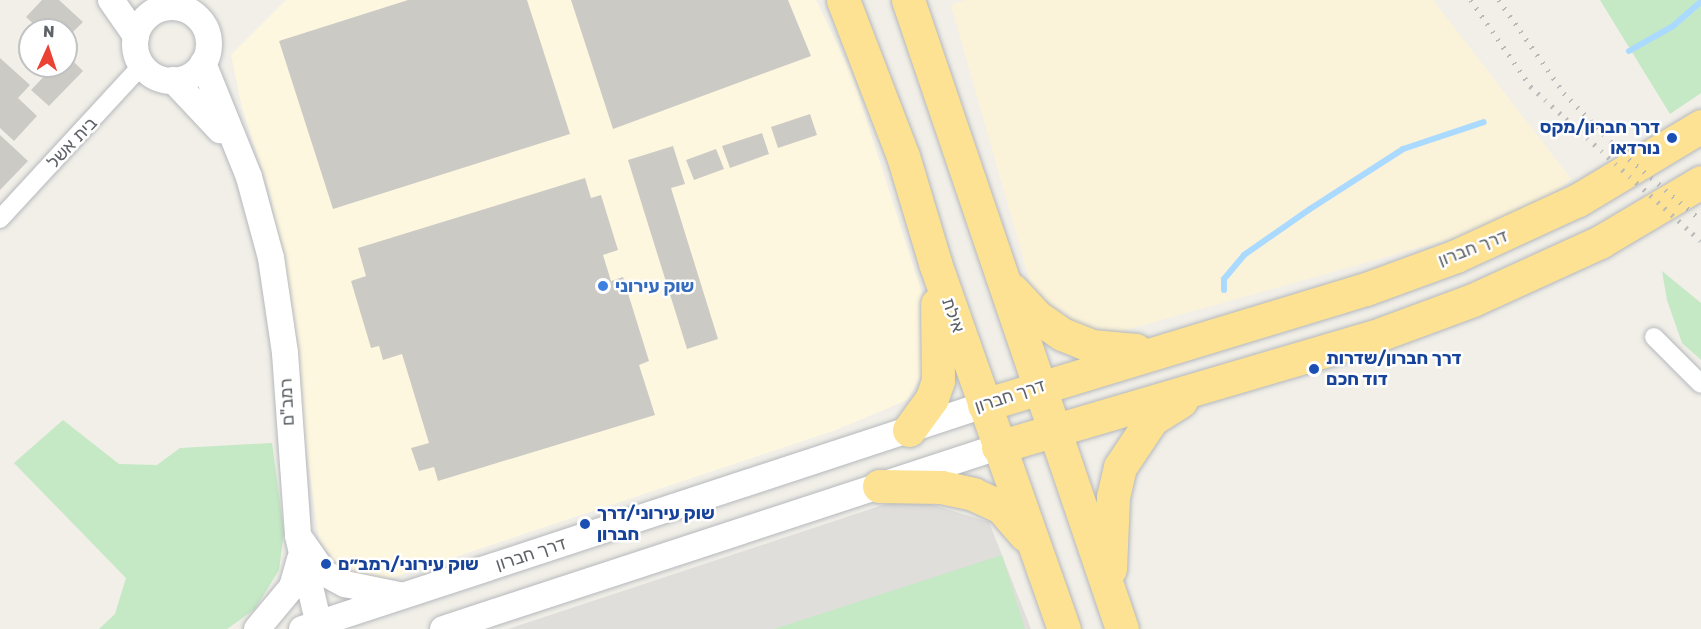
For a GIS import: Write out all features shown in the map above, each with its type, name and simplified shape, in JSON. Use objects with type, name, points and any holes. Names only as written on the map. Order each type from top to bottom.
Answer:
[{"type":"highway","name":"אילת","points":[[843,0],[903,156],[935,263],[1064,629]]},
{"type":"highway","points":[[908,0],[1002,278],[1043,386],[1122,629]]},
{"type":"highway","name":"דרך חברון","points":[[984,405],[1162,349],[1366,289],[1519,230],[1701,126]]},
{"type":"highway","points":[[998,447],[1381,334],[1531,277],[1701,182]]},
{"type":"highway","points":[[909,430],[932,398],[938,381],[935,263]]},
{"type":"highway","points":[[1002,278],[1036,316],[1062,334],[1116,350],[1162,349]]},
{"type":"highway","points":[[1109,588],[1113,497],[1120,467],[1152,419],[1204,386]]},
{"type":"highway","points":[[879,486],[941,487],[992,503],[1024,532],[1042,566]]},
{"type":"main road","points":[[111,0],[136,36],[142,65],[161,79],[173,80],[195,72],[203,63],[209,40],[200,20],[184,9],[154,4],[136,36]]},
{"type":"main road","name":"רמב\"ם","points":[[203,63],[249,177],[271,258],[279,307],[300,546],[313,627]]},
{"type":"main road","name":"רמב\"ם","points":[[173,80],[226,137],[249,177]]},
{"type":"main road","name":"דרך חברון","points":[[313,627],[984,405]]},
{"type":"main road","points":[[443,629],[998,447]]},
{"type":"main road","points":[[300,546],[324,573],[345,584],[406,595]]},
{"type":"main road","points":[[257,629],[292,587],[300,546]]},
{"type":"street","name":"בית אשל","points":[[0,219],[142,65]]},
{"type":"street","points":[[1654,337],[1701,384]]},
{"type":"shaded area","name":"שוק עירוני","points":[[286,0],[816,0],[852,75],[925,303],[923,373],[907,400],[836,430],[380,582],[345,577],[319,540],[271,197],[242,108],[231,55]]},
{"type":"shaded area","points":[[907,497],[989,522],[1031,629],[508,629]]},
{"type":"green space","points":[[1600,0],[1701,0],[1701,93],[1670,114]]},
{"type":"green space","points":[[1662,271],[1701,303],[1701,360],[1682,343],[1667,300]]},
{"type":"green space","points":[[63,420],[119,464],[157,465],[180,448],[272,443],[284,532],[279,570],[255,609],[227,629],[99,629],[115,614],[126,578],[14,463]]},
{"type":"green space","points":[[1002,555],[1025,629],[774,629]]},
{"type":"sand","points":[[965,0],[1433,0],[1571,179],[1521,219],[1101,337],[1035,300],[951,5]]},
{"type":"building","points":[[42,0],[59,0],[83,22],[78,27],[78,18],[26,17]]},
{"type":"building","points":[[408,0],[527,0],[570,134],[333,209],[279,41]]},
{"type":"building","points":[[571,0],[788,0],[811,56],[613,129]]},
{"type":"building","points":[[0,58],[18,74],[18,78],[22,78],[30,85],[18,98],[37,116],[14,141],[0,128]]},
{"type":"building","points":[[78,66],[83,71],[78,76]]},
{"type":"building","points":[[42,78],[76,78],[49,106],[31,90]]},
{"type":"building","points":[[810,114],[817,135],[778,148],[771,127]]},
{"type":"building","points":[[762,133],[769,154],[730,168],[722,146]]},
{"type":"building","points":[[0,135],[28,161],[0,190]]},
{"type":"building","points":[[673,146],[685,184],[671,188],[718,339],[687,349],[628,160]]},
{"type":"building","points":[[716,149],[724,169],[694,180],[686,160]]},
{"type":"building","points":[[585,178],[591,198],[601,195],[618,250],[603,255],[611,281],[623,277],[649,361],[639,365],[655,415],[438,481],[434,467],[419,471],[411,448],[429,443],[402,354],[383,360],[379,346],[371,348],[351,281],[366,276],[358,248]]},
{"type":"waterway","points":[[1629,51],[1673,26],[1701,2]]},
{"type":"waterway","points":[[1224,290],[1224,279],[1244,255],[1310,209],[1403,149],[1484,122]]},
{"type":"railway","points":[[1471,0],[1531,87],[1701,241]]},
{"type":"railway","points":[[1499,0],[1564,93],[1622,153],[1701,220]]},
{"type":"place","name":"דרך חברון/מקס נורדאו","points":[[1672,138]]},
{"type":"place","name":"שוק עירוני","points":[[603,286]]},
{"type":"place","name":"דרך חברון/שדרות דוד חכם","points":[[1314,369]]},
{"type":"place","name":"שוק עירוני/דרך חברון","points":[[585,524]]},
{"type":"place","name":"שוק עירוני/רמב״ם","points":[[326,564]]}]
